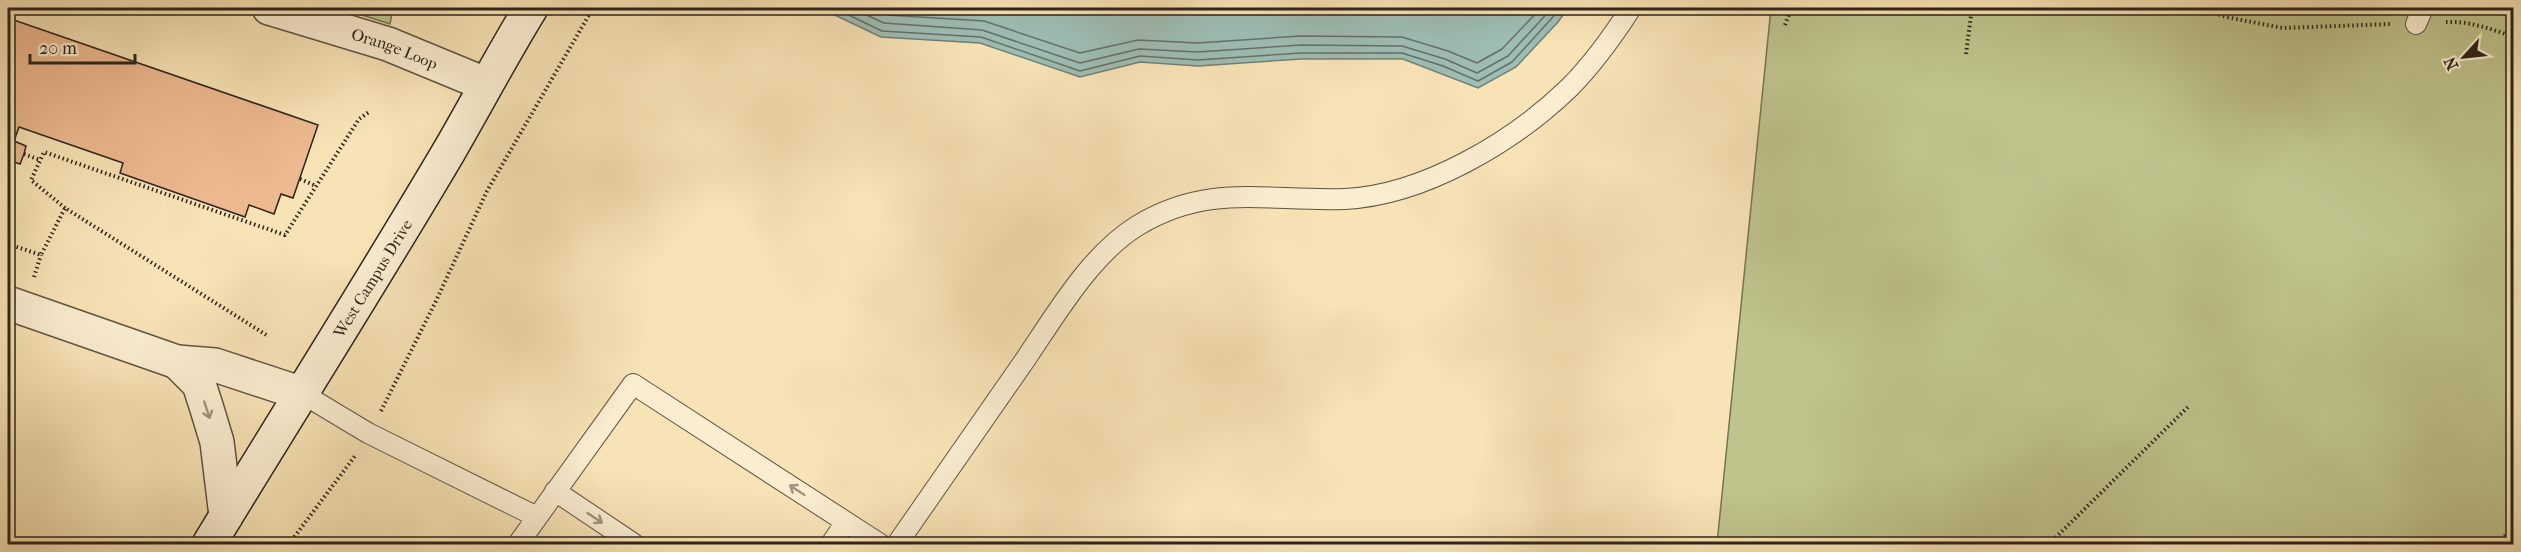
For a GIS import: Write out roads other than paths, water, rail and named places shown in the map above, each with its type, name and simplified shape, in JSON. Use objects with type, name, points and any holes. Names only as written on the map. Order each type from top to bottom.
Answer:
[{"type":"street","name":"Orange Loop","points":[[269,8],[388,44],[485,84]]},
{"type":"street","name":"West Campus Drive","points":[[208,544],[303,394],[531,8]]},
{"type":"street","points":[[19,294],[177,362],[215,365],[303,394]]},
{"type":"street","points":[[177,362],[199,384],[207,409],[217,442],[226,516]]},
{"type":"lane","points":[[897,544],[1067,299],[1105,251],[1135,227],[1163,212],[1199,200],[1233,196],[1348,199],[1408,186],[1440,174],[1485,151],[1539,115],[1569,88],[1596,58],[1631,8]]},
{"type":"lane","points":[[518,544],[633,384],[880,544]]},
{"type":"lane","points":[[303,394],[368,433],[537,517]]},
{"type":"lane","points":[[555,491],[634,544]]},
{"type":"lane","points":[[831,544],[846,522]]},
{"type":"water","points":[[820,8],[1568,8],[1516,67],[1478,88],[1403,59],[1301,59],[1198,66],[1140,62],[1080,77],[980,43],[881,37]]}]
